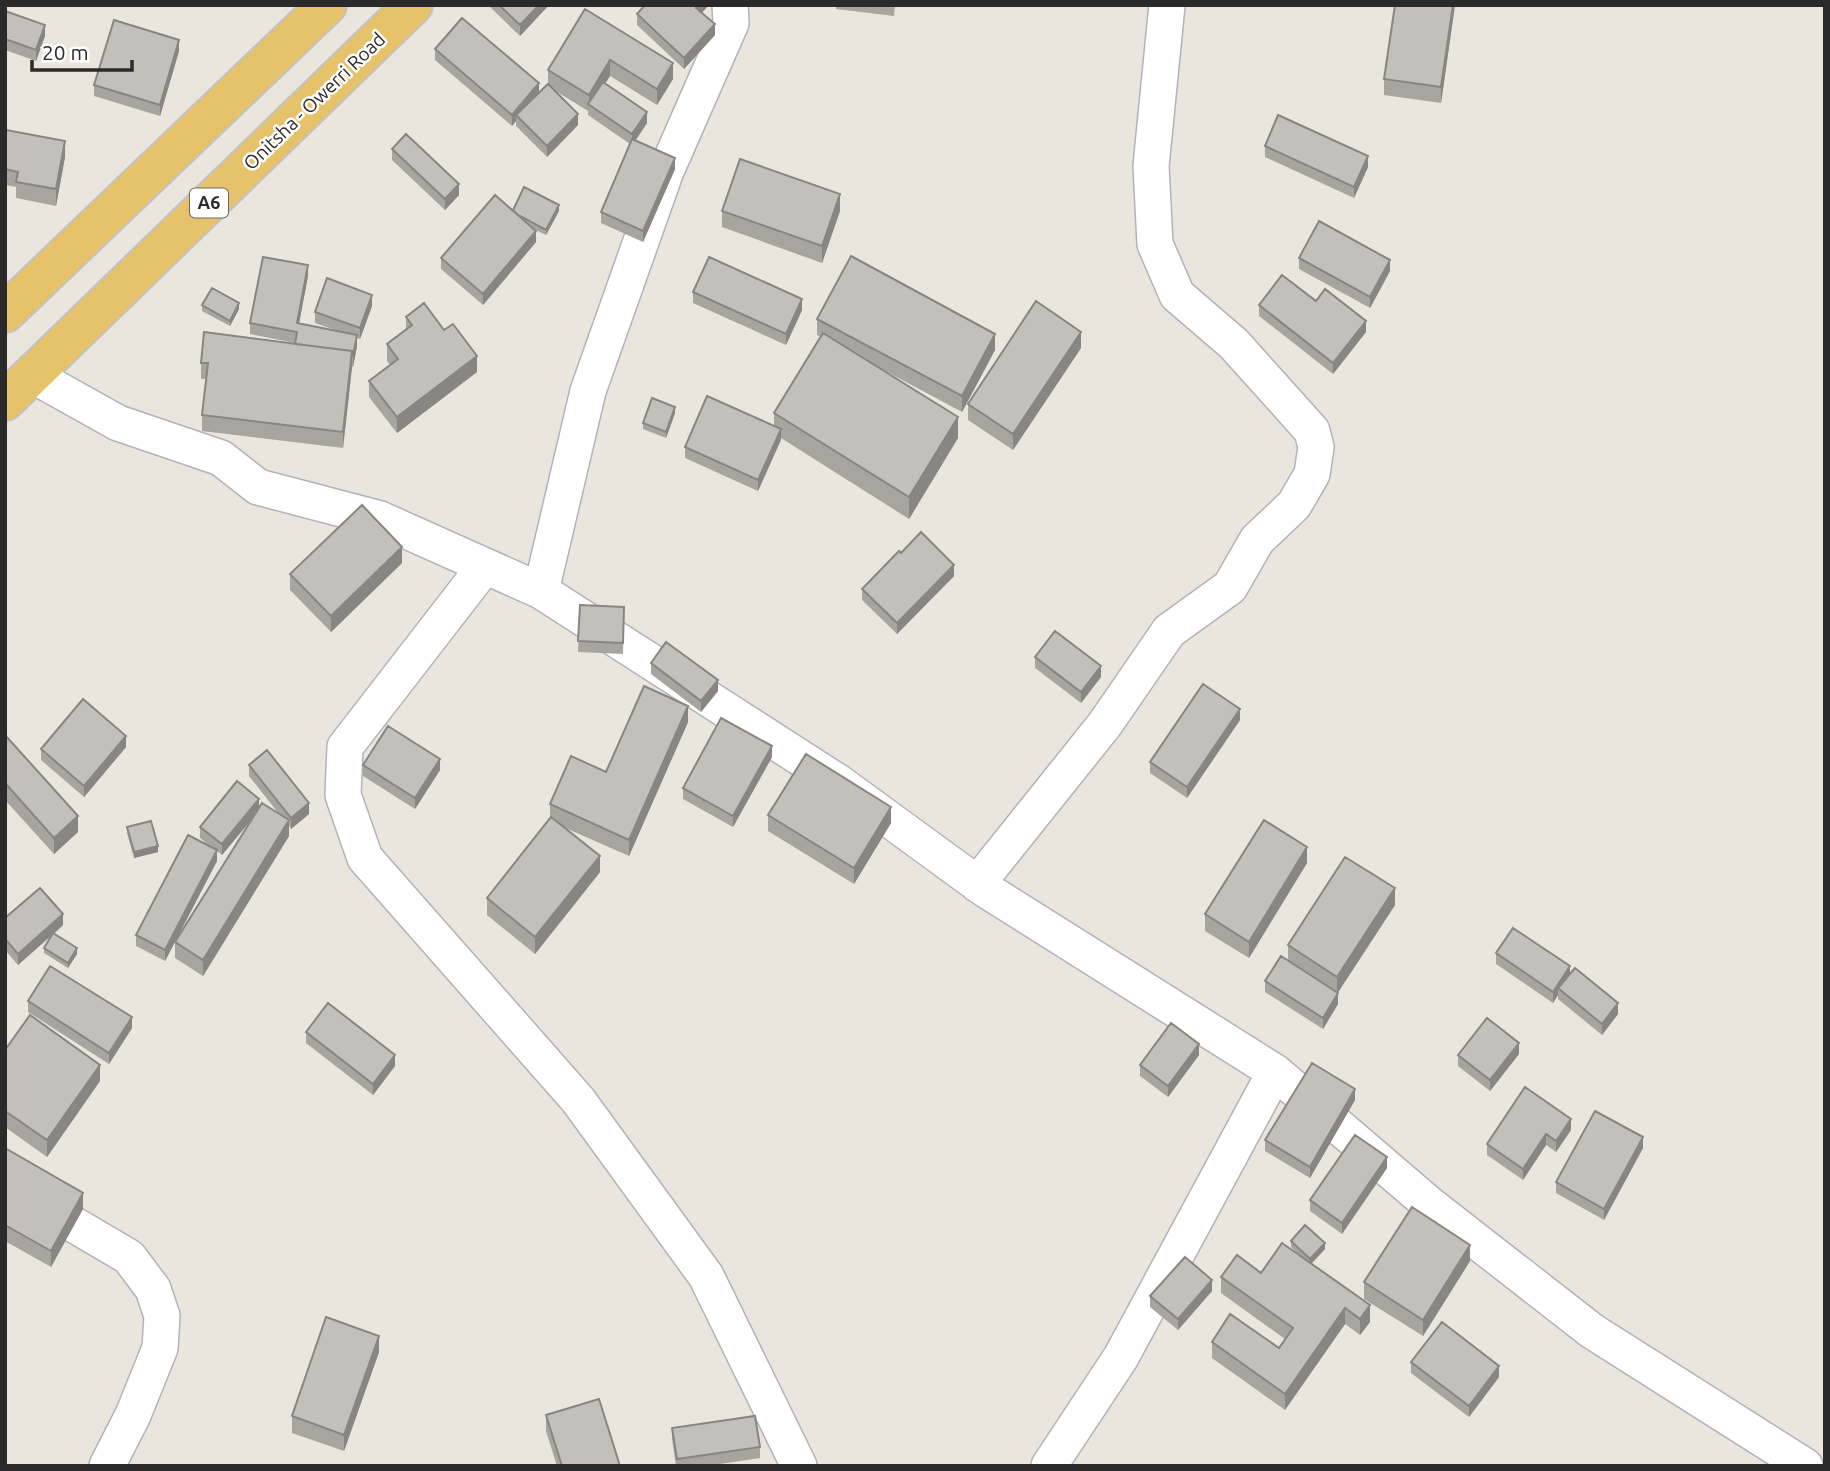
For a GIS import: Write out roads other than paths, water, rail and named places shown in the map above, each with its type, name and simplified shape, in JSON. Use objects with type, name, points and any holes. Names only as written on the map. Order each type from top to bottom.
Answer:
[{"type":"highway","points":[[5,313],[327,5]]},
{"type":"highway","name":"Onitsha - Owerri Road","points":[[5,401],[413,5]]},
{"type":"street","points":[[541,591],[588,391],[666,171],[731,23],[730,5]]},
{"type":"street","points":[[977,884],[1105,724],[1169,631],[1230,587],[1257,540],[1294,505],[1312,474],[1316,447],[1312,431],[1234,344],[1177,295],[1155,244],[1151,166],[1167,5]]},
{"type":"street","points":[[32,375],[118,423],[221,458],[258,487],[380,519],[541,591],[838,782],[977,884],[1275,1072],[1429,1204],[1592,1331],[1805,1466]]},
{"type":"street","points":[[485,566],[345,747],[343,795],[365,858],[578,1100],[706,1276],[799,1466]]},
{"type":"street","points":[[1049,1466],[1121,1357],[1275,1072]]},
{"type":"street","points":[[5,1184],[129,1257],[153,1289],[162,1316],[160,1348],[133,1415],[107,1466]]}]
